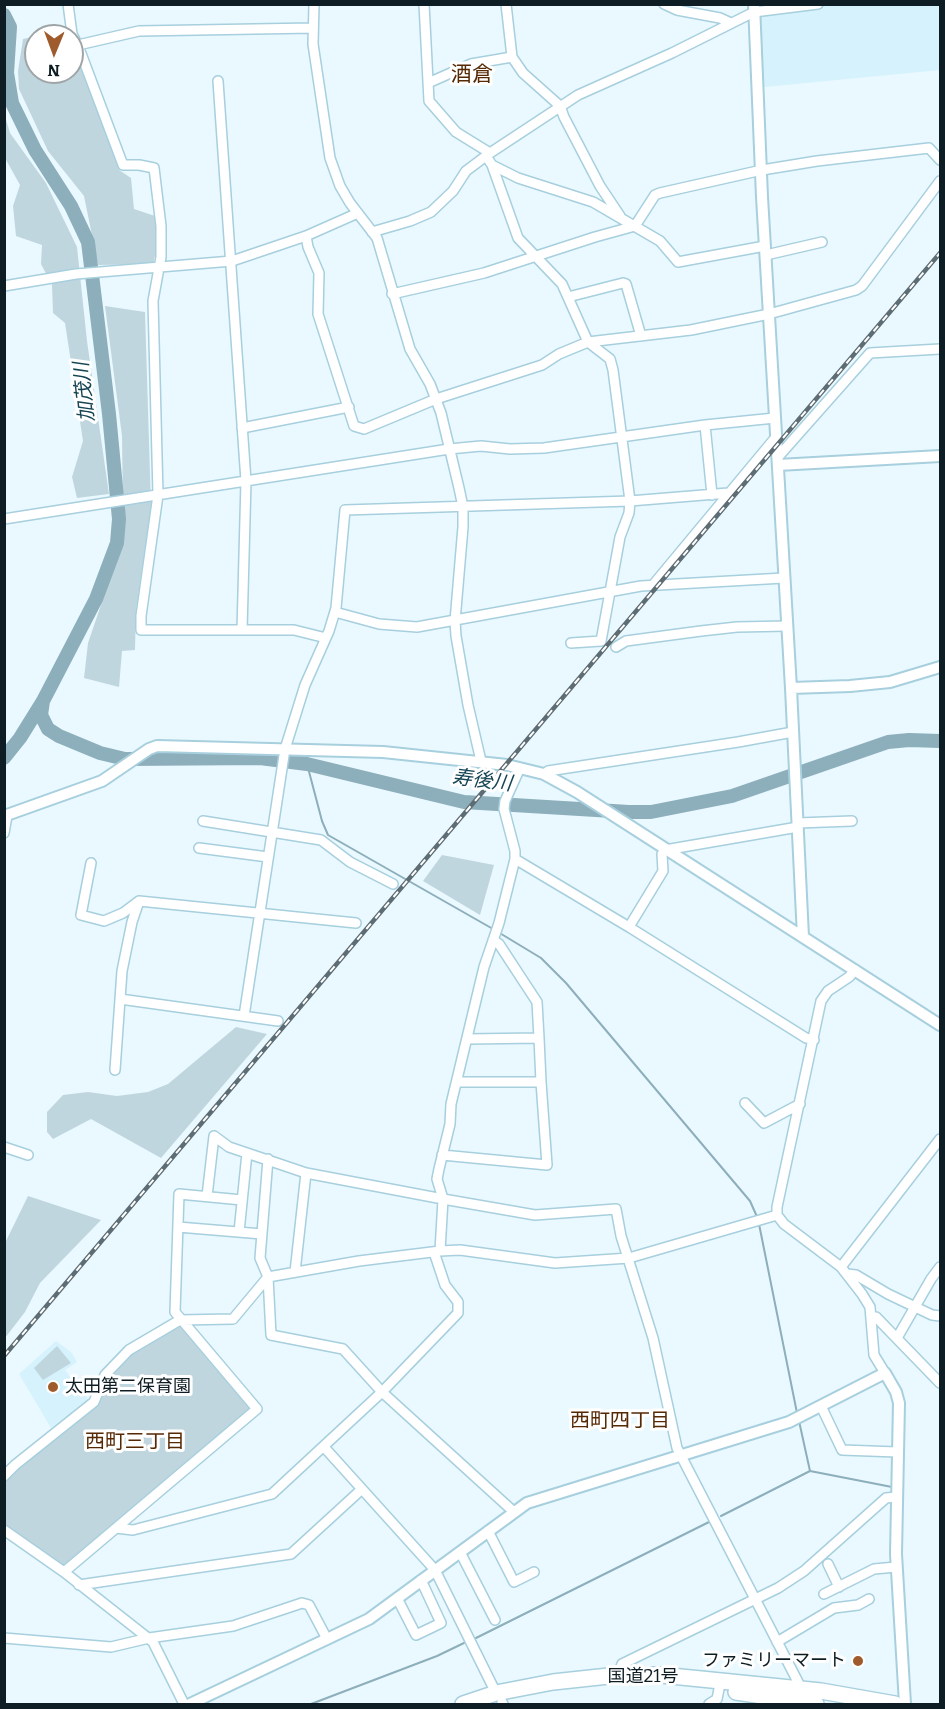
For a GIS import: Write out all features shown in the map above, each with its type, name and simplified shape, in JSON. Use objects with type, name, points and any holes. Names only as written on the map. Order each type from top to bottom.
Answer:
[{"type":"highway","name":"国道21号","points":[[499,1701],[553,1682],[618,1675],[662,1675],[821,1691],[895,1704]]},
{"type":"highway","name":"国道21号","points":[[463,1704],[618,1684],[661,1684],[719,1689],[814,1704]]},
{"type":"street","points":[[68,4],[71,24]]},
{"type":"street","points":[[314,4],[313,44],[330,158],[340,186],[377,238],[410,349],[436,399],[463,507],[455,621],[466,695],[481,760]]},
{"type":"street","points":[[424,4],[429,101],[437,113],[456,132],[488,154],[518,238],[562,284],[588,342],[610,359],[613,370],[630,501],[609,592],[601,641],[570,644]]},
{"type":"street","points":[[506,4],[512,57],[523,73],[560,106],[596,179],[621,218]]},
{"type":"street","points":[[664,4],[677,10],[720,18],[731,23]]},
{"type":"street","points":[[372,232],[431,212],[453,191],[466,171],[578,95],[731,23],[754,8],[818,4]]},
{"type":"street","points":[[754,8],[765,251],[796,774],[803,937]]},
{"type":"street","points":[[84,44],[139,31],[314,28]]},
{"type":"street","points":[[428,83],[471,64],[512,57]]},
{"type":"street","points":[[84,61],[123,165],[154,168],[161,226],[159,267],[153,301],[158,495],[141,630],[294,630],[326,638]]},
{"type":"street","points":[[218,81],[246,481],[242,630]]},
{"type":"street","points":[[392,294],[484,273],[635,226],[655,195],[660,193],[762,170],[817,161],[929,148],[940,159]]},
{"type":"street","points":[[492,165],[518,178],[594,202],[660,241],[678,262],[822,242]]},
{"type":"street","points":[[306,236],[319,273],[318,314],[354,426],[364,429],[436,399],[542,365],[559,354],[588,342],[691,330],[769,314],[856,290],[862,286],[940,181]]},
{"type":"street","points":[[4,286],[75,274],[232,261],[306,236],[358,213]]},
{"type":"street","points":[[568,297],[626,284],[641,336]]},
{"type":"street","points":[[778,461],[870,352],[940,349]]},
{"type":"street","points":[[242,428],[349,407]]},
{"type":"street","points":[[4,519],[449,449],[481,446],[510,449],[544,448],[705,425],[776,418]]},
{"type":"street","points":[[705,425],[712,495]]},
{"type":"street","points":[[653,585],[777,436]]},
{"type":"street","points":[[778,461],[940,456]]},
{"type":"street","points":[[244,1016],[284,751],[305,685],[335,612],[345,510],[630,501],[728,494]]},
{"type":"street","points":[[335,612],[380,624],[417,627],[653,585],[784,578]]},
{"type":"street","points":[[616,647],[626,641],[701,631],[737,627],[787,626]]},
{"type":"street","points":[[791,688],[890,682],[940,667]]},
{"type":"street","points":[[544,774],[548,771],[793,732]]},
{"type":"street","points":[[4,833],[6,816],[102,781],[142,753],[157,746],[383,752],[481,760],[544,774],[596,804],[664,850],[940,1025]]},
{"type":"street","points":[[116,1528],[133,1530],[272,1494],[382,1392],[458,1313],[458,1302],[445,1285],[437,1251],[443,1199],[437,1179],[450,1124],[451,1104],[484,967],[515,859],[504,805],[520,768]]},
{"type":"street","points":[[203,821],[321,840],[350,862],[393,884]]},
{"type":"street","points":[[664,850],[798,825],[852,821]]},
{"type":"street","points":[[199,848],[268,857]]},
{"type":"street","points":[[629,927],[663,871],[662,854],[664,850]]},
{"type":"street","points":[[515,859],[629,927],[806,1038],[814,1040]]},
{"type":"street","points":[[91,863],[81,915],[104,921],[123,913],[139,901],[356,923]]},
{"type":"street","points":[[114,1070],[124,961],[139,901]]},
{"type":"street","points":[[442,1155],[547,1165],[537,1002],[499,944],[495,934]]},
{"type":"street","points":[[855,970],[849,977],[828,991],[821,1001],[777,1215],[784,1224],[844,1271],[870,1307],[873,1355],[896,1392],[899,1403],[896,1567],[904,1704]]},
{"type":"street","points":[[120,999],[278,1021]]},
{"type":"street","points":[[467,1039],[539,1038]]},
{"type":"street","points":[[457,1082],[541,1082]]},
{"type":"street","points":[[745,1103],[764,1123],[800,1104]]},
{"type":"street","points":[[207,1196],[214,1136],[229,1147],[306,1173],[443,1199],[535,1215],[616,1209],[621,1236],[653,1338],[677,1448],[798,1682],[799,1690]]},
{"type":"street","points":[[844,1271],[940,1139]]},
{"type":"street","points":[[4,1147],[28,1155]]},
{"type":"street","points":[[239,1232],[246,1153]]},
{"type":"street","points":[[268,1159],[260,1257],[268,1277],[271,1335],[343,1349],[382,1392],[514,1512]]},
{"type":"street","points":[[295,1272],[306,1173]]},
{"type":"street","points":[[64,1572],[257,1409],[175,1312],[179,1194],[242,1200]]},
{"type":"street","points":[[4,1476],[94,1401],[105,1375],[129,1350],[180,1320],[233,1319],[268,1277],[359,1261],[437,1251],[460,1250],[555,1263],[629,1258],[777,1215]]},
{"type":"street","points":[[178,1227],[262,1234]]},
{"type":"street","points":[[897,1338],[940,1267]]},
{"type":"street","points":[[844,1271],[932,1315],[940,1316]]},
{"type":"street","points":[[871,1317],[876,1317],[940,1383]]},
{"type":"street","points":[[190,1704],[369,1618],[526,1503],[798,1418],[885,1373]]},
{"type":"street","points":[[821,1407],[842,1450],[897,1452]]},
{"type":"street","points":[[324,1447],[435,1570],[499,1701]]},
{"type":"street","points":[[79,1585],[291,1554],[362,1489]]},
{"type":"street","points":[[618,1675],[622,1664],[778,1588],[804,1571],[886,1498],[896,1497]]},
{"type":"street","points":[[4,1530],[64,1572],[149,1638],[158,1651],[184,1704]]},
{"type":"street","points":[[488,1531],[514,1582],[534,1572]]},
{"type":"street","points":[[460,1552],[495,1620]]},
{"type":"street","points":[[828,1564],[839,1587]]},
{"type":"street","points":[[824,1594],[874,1569],[896,1567]]},
{"type":"street","points":[[397,1598],[416,1635],[441,1623],[421,1580]]},
{"type":"street","points":[[777,1642],[834,1608],[858,1605],[869,1599]]},
{"type":"street","points":[[4,1638],[111,1647],[149,1638],[233,1626],[302,1603],[309,1605],[327,1639]]},
{"type":"street","points":[[709,1704],[717,1699],[719,1689]]},
{"type":"shaded area","points":[[759,5],[940,5],[940,70],[764,87]]},
{"type":"shaded area","points":[[23,39],[24,84],[84,84],[84,75],[119,170],[131,178],[134,209],[155,216],[158,244],[153,264],[98,265],[84,196],[48,151],[19,89],[18,71]]},
{"type":"shaded area","points":[[4,113],[10,133],[46,183],[77,247],[87,341],[109,494],[77,498],[72,477],[83,441],[65,323],[53,313],[52,285],[41,264],[42,245],[16,236],[13,206],[20,185],[5,158]]},
{"type":"shaded area","points":[[105,306],[145,312],[151,506],[136,610],[135,650],[122,651],[119,687],[84,678],[88,643],[115,564],[123,528],[122,436]]},
{"type":"shaded area","points":[[442,855],[494,865],[480,915],[423,881]]},
{"type":"shaded area","points":[[236,1027],[267,1034],[161,1158],[91,1119],[53,1139],[47,1132],[47,1112],[63,1095],[88,1092],[117,1096],[148,1092],[168,1084]]},
{"type":"shaded area","points":[[28,1196],[101,1220],[40,1283],[25,1312],[5,1338],[5,1243]]},
{"type":"shaded area","points":[[180,1320],[257,1409],[64,1572],[5,1530],[5,1476],[94,1402],[105,1375],[129,1350]]},
{"type":"shaded area","name":"太田第二保育園","points":[[56,1341],[71,1352],[77,1362],[65,1370],[89,1400],[51,1428],[19,1374]]},
{"type":"shaded area","points":[[57,1346],[71,1363],[43,1380],[34,1368]]},
{"type":"waterway","name":"加茂川","points":[[4,15],[10,27],[7,73],[12,103],[35,150],[71,206],[88,242],[119,519],[117,543],[96,599],[43,701],[20,738],[4,758]]},
{"type":"waterway","name":"寿後川","points":[[43,701],[41,715],[48,729],[100,753],[125,759],[260,758],[307,764],[464,802],[629,812],[651,812],[732,796],[888,742],[940,741]]},
{"type":"waterway","points":[[307,764],[328,835],[493,929]]},
{"type":"waterway","points":[[498,932],[541,958],[566,983],[750,1201],[758,1219]]},
{"type":"waterway","points":[[759,1224],[797,1413]]},
{"type":"waterway","points":[[799,1421],[810,1471]]},
{"type":"waterway","points":[[721,1516],[810,1471],[892,1487]]},
{"type":"waterway","points":[[476,1638],[709,1522]]},
{"type":"waterway","points":[[311,1704],[437,1656],[464,1643]]},
{"type":"railway","points":[[4,1356],[940,253]]},
{"type":"place","name":"太田第二保育園","points":[[53,1387]]},
{"type":"place","name":"ファミリーマート","points":[[858,1661]]},
{"type":"district","name":"酒倉","points":[[472,75]]},
{"type":"district","name":"西町四丁目","points":[[620,1421]]},
{"type":"district","name":"西町三丁目","points":[[135,1442]]}]
